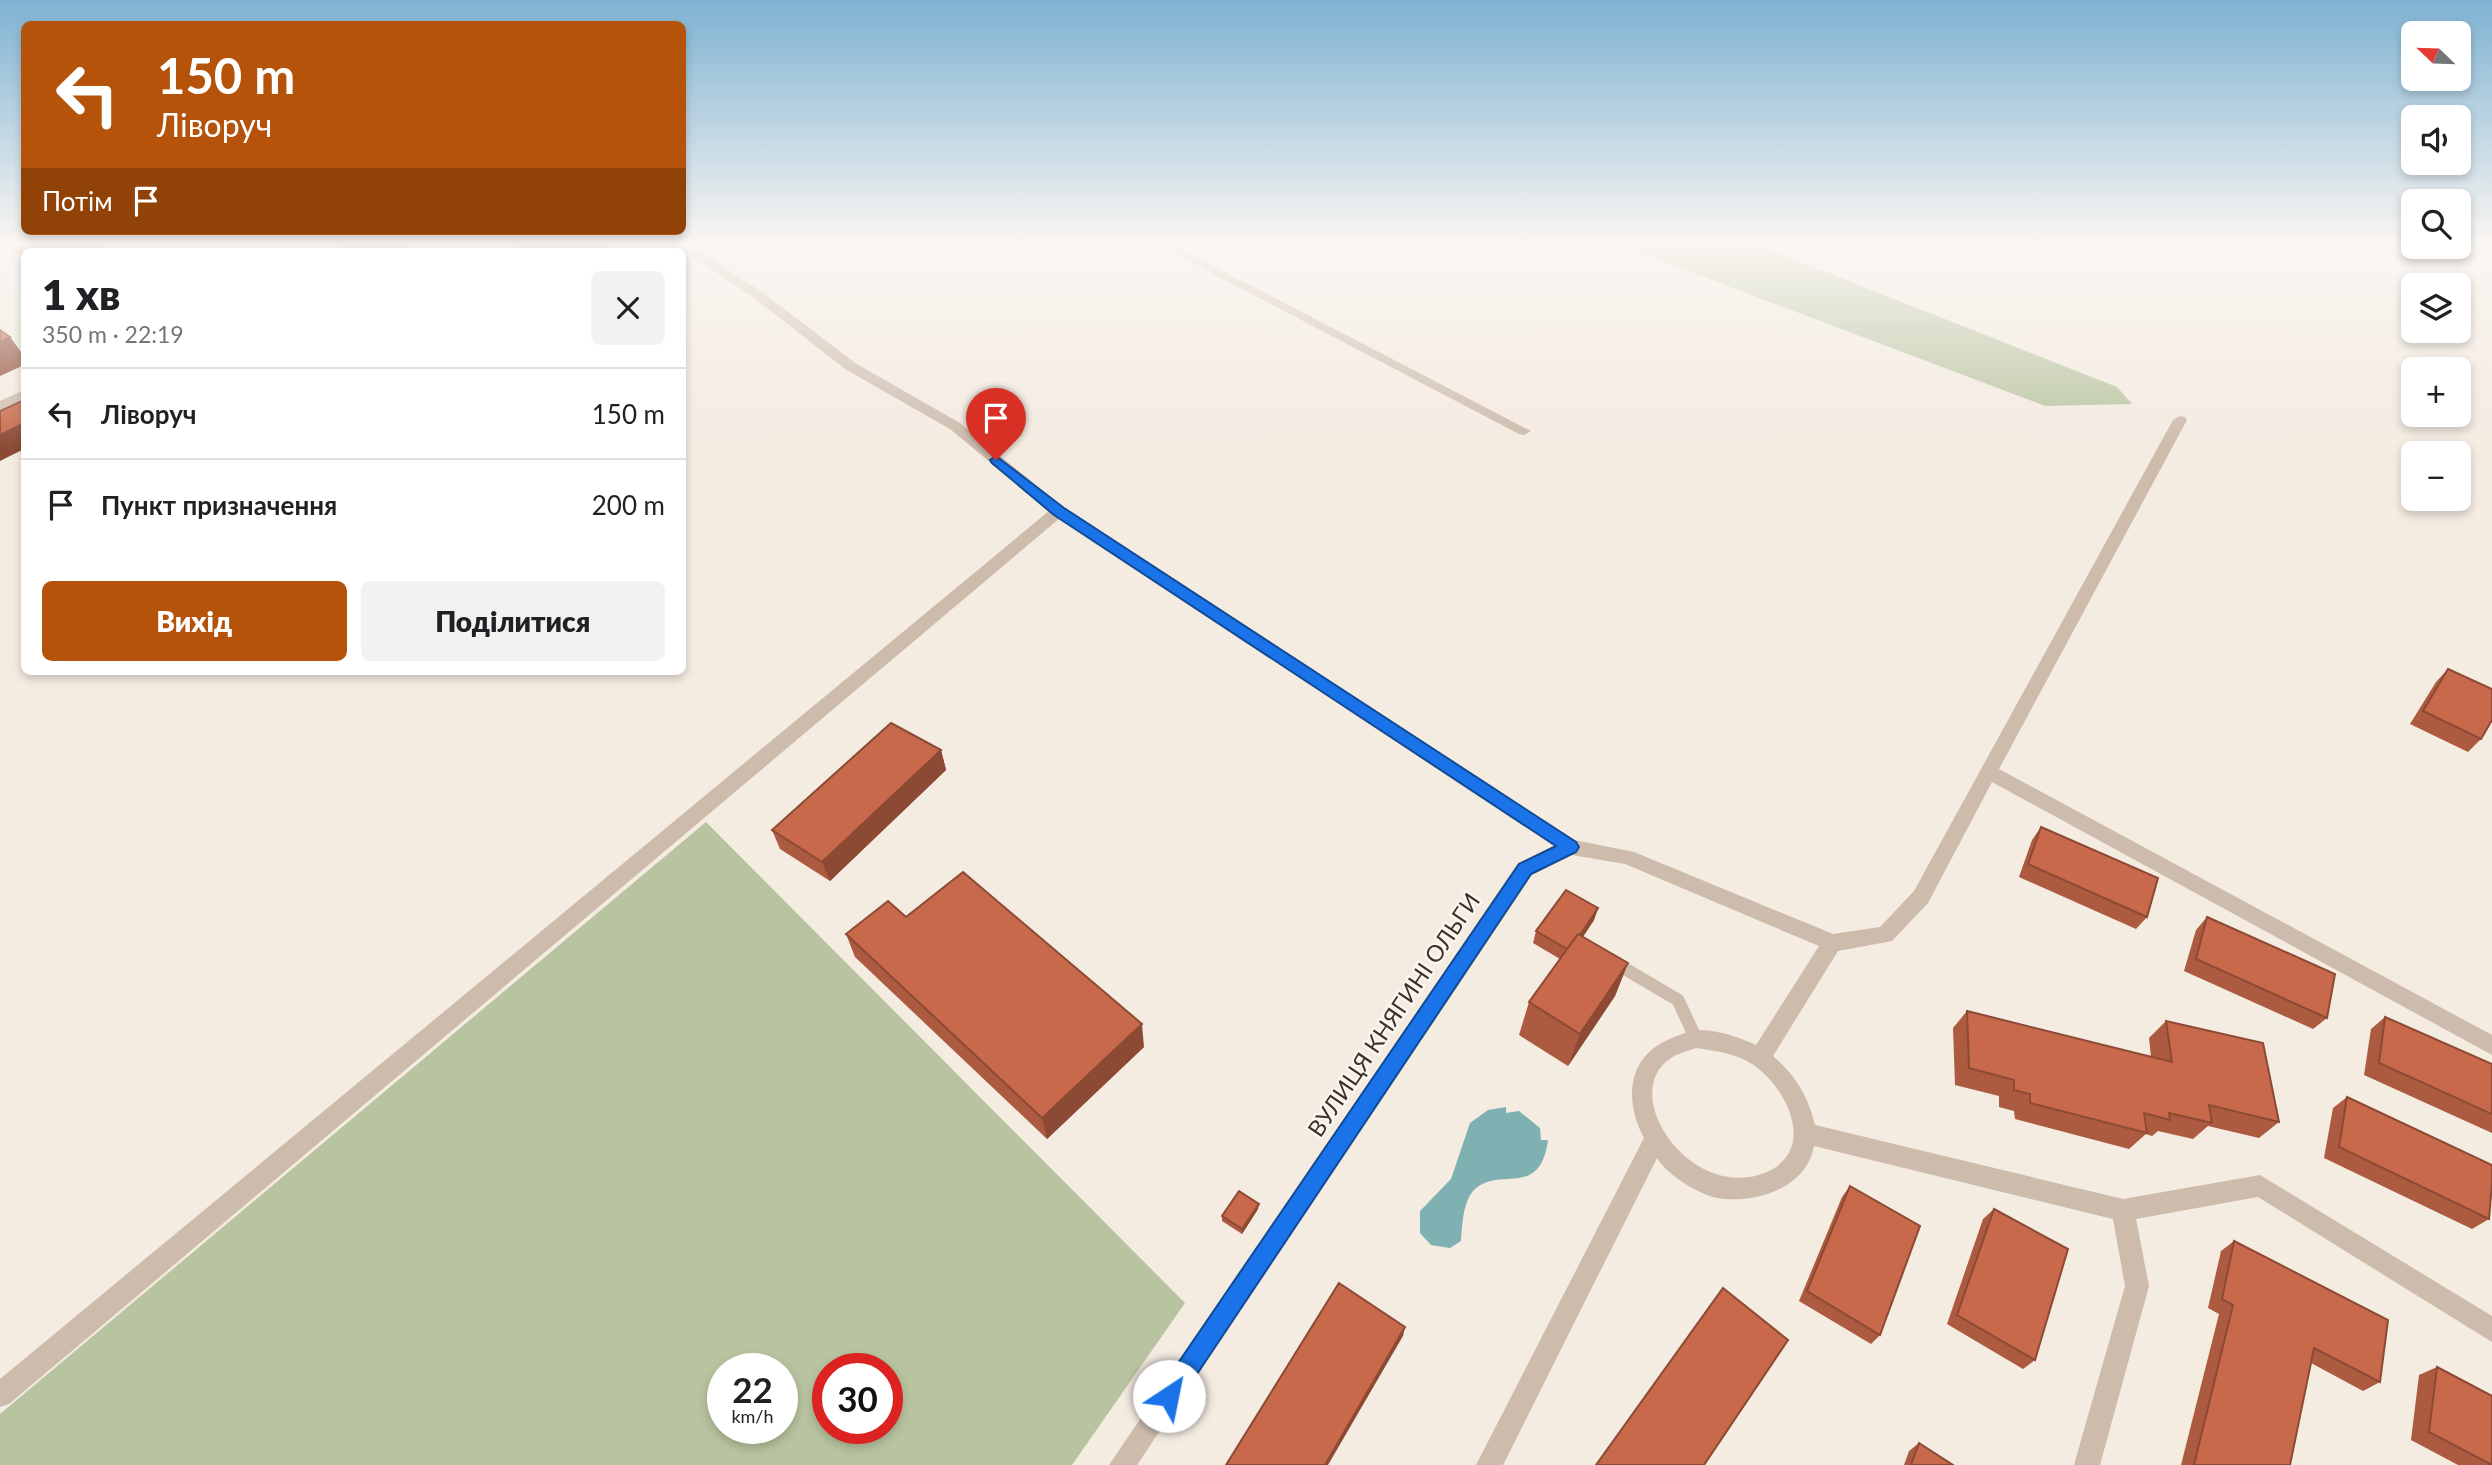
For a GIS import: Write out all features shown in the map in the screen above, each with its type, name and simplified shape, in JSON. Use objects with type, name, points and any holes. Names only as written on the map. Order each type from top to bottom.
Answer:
[{"type":"street","points":[[782,313],[850,366],[955,426],[1059,511],[1570,847],[1627,857],[1832,943],[1885,935],[1921,897],[2180,420]]},
{"type":"street","points":[[1296,313],[1524,431]]},
{"type":"street","points":[[0,406],[21,396]]},
{"type":"street","points":[[0,1395],[1059,511]]},
{"type":"street","points":[[1989,772],[2492,1046]]},
{"type":"street","name":"ВУЛИЦЯ КНЯГИНІ ОЛЬГИ","points":[[1122,1465],[1525,869],[1570,847]]},
{"type":"street","points":[[1761,1056],[1832,943]]},
{"type":"street","points":[[1696,1039],[1724,1041],[1761,1056],[1780,1072],[1794,1091],[1803,1112],[1805,1133],[1801,1153],[1790,1170],[1774,1182],[1753,1189],[1728,1188],[1704,1182],[1684,1171],[1654,1140],[1645,1121],[1641,1102],[1642,1084],[1658,1056],[1671,1046],[1696,1039]]},
{"type":"street","points":[[1805,1133],[2123,1210],[2260,1186],[2492,1330]]},
{"type":"street","points":[[1489,1465],[1654,1140]]},
{"type":"street","points":[[2087,1465],[2137,1286],[2123,1210]]},
{"type":"lane","points":[[1601,955],[1678,1000],[1696,1039]]},
{"type":"green space","points":[[1800,313],[1931,313],[2117,387],[2132,404],[2045,406]]},
{"type":"green space","points":[[706,822],[1185,1303],[1072,1465],[0,1465],[0,1414]]},
{"type":"water","points":[[1506,1107],[1506,1113],[1519,1111],[1540,1128],[1541,1140],[1548,1140],[1544,1158],[1537,1169],[1528,1175],[1496,1180],[1475,1189],[1466,1206],[1461,1241],[1450,1248],[1431,1245],[1420,1233],[1420,1211],[1451,1179],[1470,1123],[1488,1110]]},
{"type":"building","points":[[0,330],[10,337],[0,342]]},
{"type":"building","points":[[21,401],[21,424],[0,435],[0,411]]},
{"type":"building","points":[[2448,669],[2492,689],[2492,720],[2481,739],[2423,711]]},
{"type":"building","points":[[891,723],[941,750],[822,862],[772,830]]},
{"type":"building","points":[[2041,827],[2158,878],[2147,917],[2028,864]]},
{"type":"building","points":[[963,872],[1142,1024],[1042,1118],[846,934],[888,901],[906,917]]},
{"type":"building","points":[[1566,890],[1598,908],[1567,949],[1536,931]]},
{"type":"building","points":[[2207,917],[2335,974],[2327,1018],[2196,959]]},
{"type":"building","points":[[1578,934],[1628,963],[1580,1034],[1529,1002]]},
{"type":"building","points":[[1967,1011],[2172,1062],[2166,1021],[2263,1043],[2279,1122],[2209,1105],[2212,1123],[2169,1113],[2170,1120],[2144,1113],[2147,1133],[2030,1103],[2030,1094],[2014,1090],[2014,1080],[1969,1068]]},
{"type":"building","points":[[2385,1017],[2492,1064],[2492,1114],[2379,1063]]},
{"type":"building","points":[[2347,1097],[2492,1165],[2489,1219],[2339,1147]]},
{"type":"building","points":[[1850,1186],[1920,1226],[1880,1335],[1807,1291]]},
{"type":"building","points":[[1239,1191],[1259,1204],[1242,1229],[1222,1216]]},
{"type":"building","points":[[1994,1209],[2068,1249],[2035,1360],[1957,1315]]},
{"type":"building","points":[[2234,1241],[2388,1320],[2380,1382],[2314,1348],[2290,1465],[2194,1465],[2233,1305],[2222,1299]]},
{"type":"building","points":[[1339,1283],[1405,1327],[1325,1465],[1226,1465]]},
{"type":"building","points":[[1723,1288],[1788,1340],[1704,1465],[1596,1465]]},
{"type":"building","points":[[2437,1367],[2492,1396],[2492,1465],[2429,1432]]},
{"type":"building","points":[[1919,1443],[1953,1465],[1911,1465]]},
{"type":"route","points":[[996,460],[1059,511],[1570,847],[1525,869],[1169,1396]]}]
